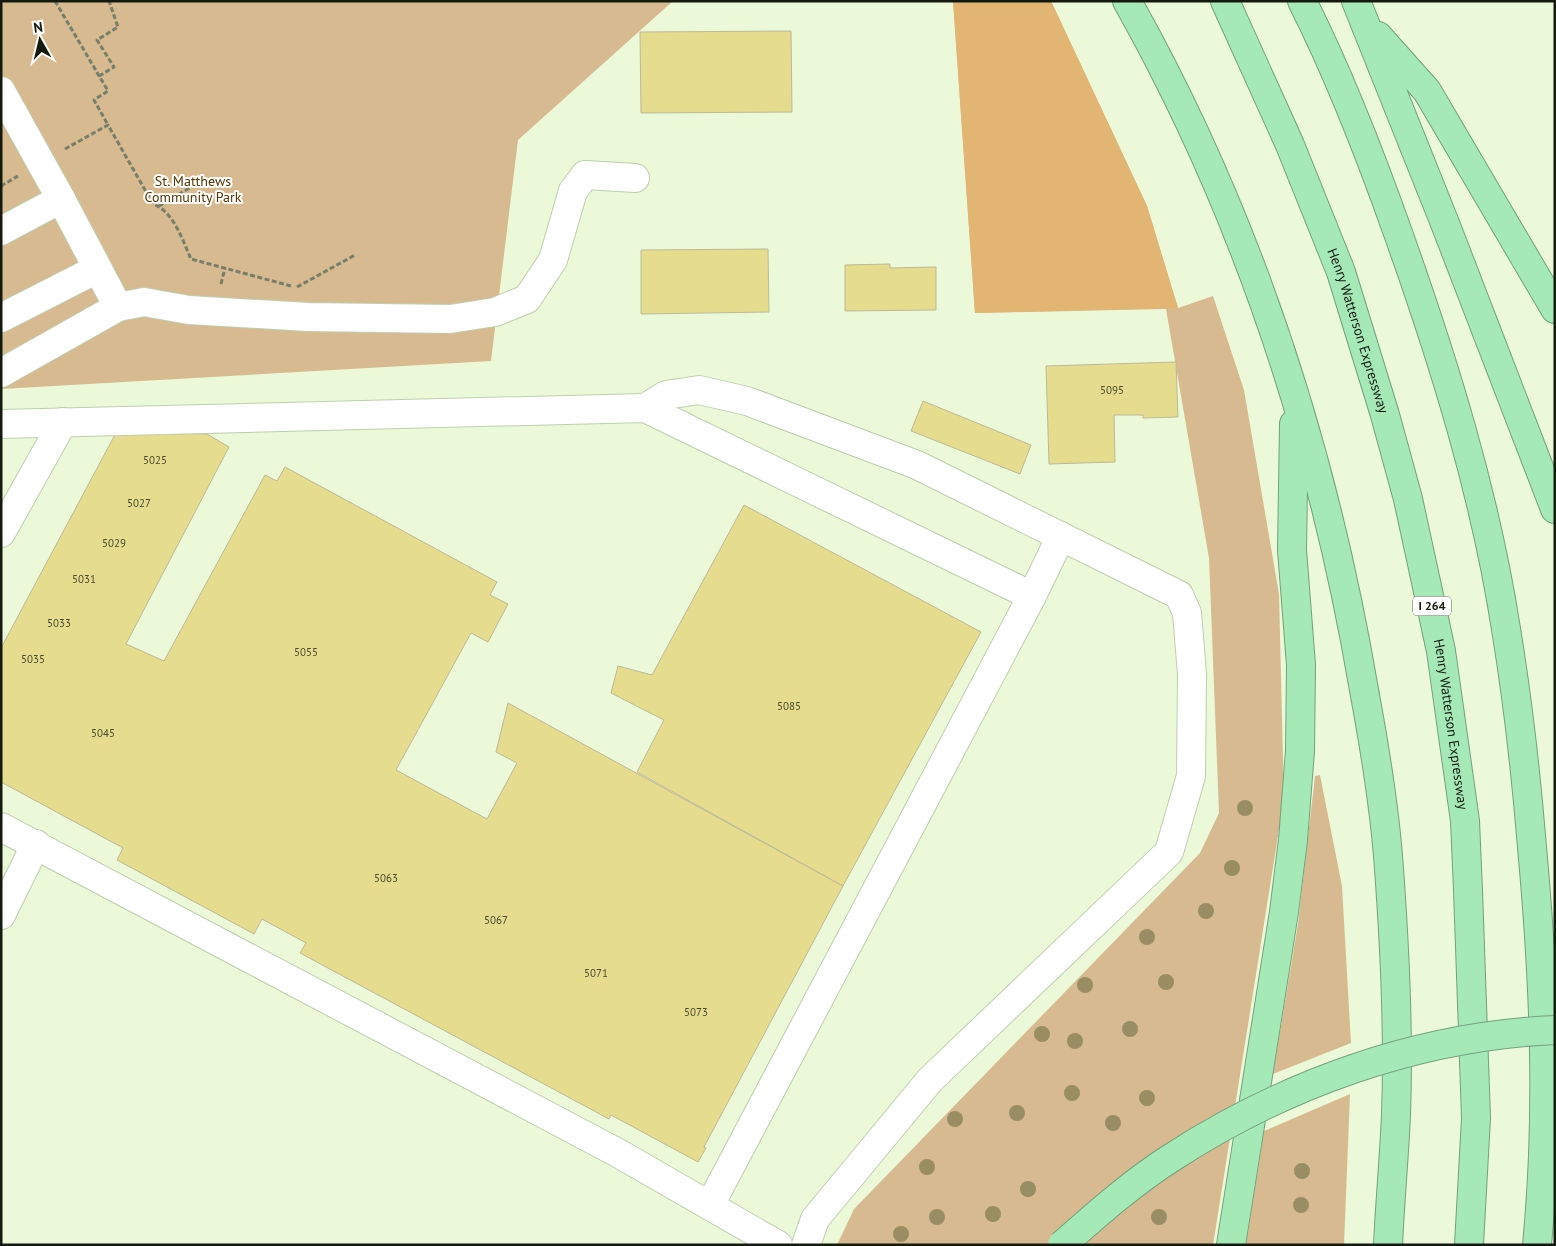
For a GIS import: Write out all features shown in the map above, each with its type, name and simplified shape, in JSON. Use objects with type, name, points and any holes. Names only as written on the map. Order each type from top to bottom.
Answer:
[{"type":"highway","points":[[1127,1],[1162,66],[1214,173],[1270,316],[1294,392],[1347,598],[1367,705],[1385,823],[1393,935],[1396,1114],[1388,1245]]},
{"type":"highway","name":"Henry Watterson Expressway","points":[[1225,1],[1294,154],[1340,272],[1385,415],[1410,508],[1436,624],[1465,821],[1476,1118],[1469,1245]]},
{"type":"highway","points":[[1302,1],[1320,36],[1357,122],[1426,312],[1474,476],[1506,626],[1522,740],[1540,926],[1544,1092],[1537,1245]]},
{"type":"highway","points":[[1361,12],[1428,91],[1555,309]]},
{"type":"highway","points":[[1361,12],[1555,509]]},
{"type":"highway","points":[[1231,1245],[1284,912],[1294,830],[1300,752],[1300,665],[1292,550],[1294,392]]},
{"type":"highway","points":[[1062,1245],[1129,1188],[1170,1159],[1222,1126],[1289,1094],[1356,1067],[1408,1053],[1500,1036],[1555,1030]]},
{"type":"lane","points":[[1,91],[118,307]]},
{"type":"lane","points":[[1,373],[118,307],[144,302],[189,310],[308,317],[450,319],[495,312],[527,300],[553,260],[573,192],[585,175],[635,178]]},
{"type":"lane","points":[[1,231],[61,199]]},
{"type":"lane","points":[[1,318],[97,269]]},
{"type":"lane","points":[[645,408],[666,395],[699,390],[747,401],[917,465],[1179,594],[1187,613],[1192,674],[1192,776],[1169,852],[930,1080],[815,1219],[806,1245]]},
{"type":"lane","points":[[1,424],[645,408],[1032,596]]},
{"type":"lane","points":[[1,533],[63,422]]},
{"type":"lane","points":[[710,1206],[1032,596],[1060,536]]},
{"type":"lane","points":[[1,827],[618,1153],[778,1245]]},
{"type":"lane","points":[[1,915],[36,844]]},
{"type":"path","points":[[55,1],[108,91],[94,100],[153,204],[159,206],[172,219],[191,259],[297,288],[355,255]]},
{"type":"path","points":[[99,76],[114,68],[98,40],[118,27],[109,1]]},
{"type":"path","points":[[1,186],[108,125]]},
{"type":"path","points":[[159,206],[205,179]]},
{"type":"green space","name":"St. Matthews Community Park","points":[[1,1],[673,1],[518,140],[491,361],[1,389]]},
{"type":"green space","points":[[953,1],[1051,1],[1147,206],[1178,308],[1213,296],[1244,390],[1279,594],[1284,798],[1213,1245],[837,1245],[854,1209],[1200,853],[1219,813],[1209,558],[1166,309],[975,313]]},
{"type":"green space","points":[[1320,775],[1342,886],[1351,1043],[1273,1074],[1298,924],[1315,776]]},
{"type":"green space","points":[[1350,1094],[1344,1245],[1246,1245],[1264,1131]]},
{"type":"shaded area","points":[[953,1],[1051,1],[1147,206],[1178,308],[975,313]]},
{"type":"building","points":[[791,31],[792,112],[641,113],[640,32]]},
{"type":"building","points":[[768,249],[769,312],[641,314],[641,250]]},
{"type":"building","points":[[890,264],[890,268],[936,267],[936,310],[845,311],[845,265]]},
{"type":"building","points":[[1176,362],[1178,417],[1143,418],[1143,415],[1114,415],[1115,462],[1049,464],[1046,366]]},
{"type":"building","points":[[923,401],[1031,445],[1020,474],[911,431]]},
{"type":"building","points":[[118,429],[129,432],[207,434],[229,447],[126,644],[164,661],[265,475],[277,481],[285,467],[497,582],[490,595],[508,604],[488,642],[471,633],[396,770],[487,819],[517,763],[496,752],[508,703],[843,886],[704,1147],[706,1148],[698,1162],[611,1115],[609,1119],[300,953],[306,943],[262,919],[254,934],[117,860],[123,848],[1,782],[1,648]]},
{"type":"building","points":[[744,505],[981,632],[843,886],[637,772],[664,720],[611,693],[618,666],[652,675]]}]
